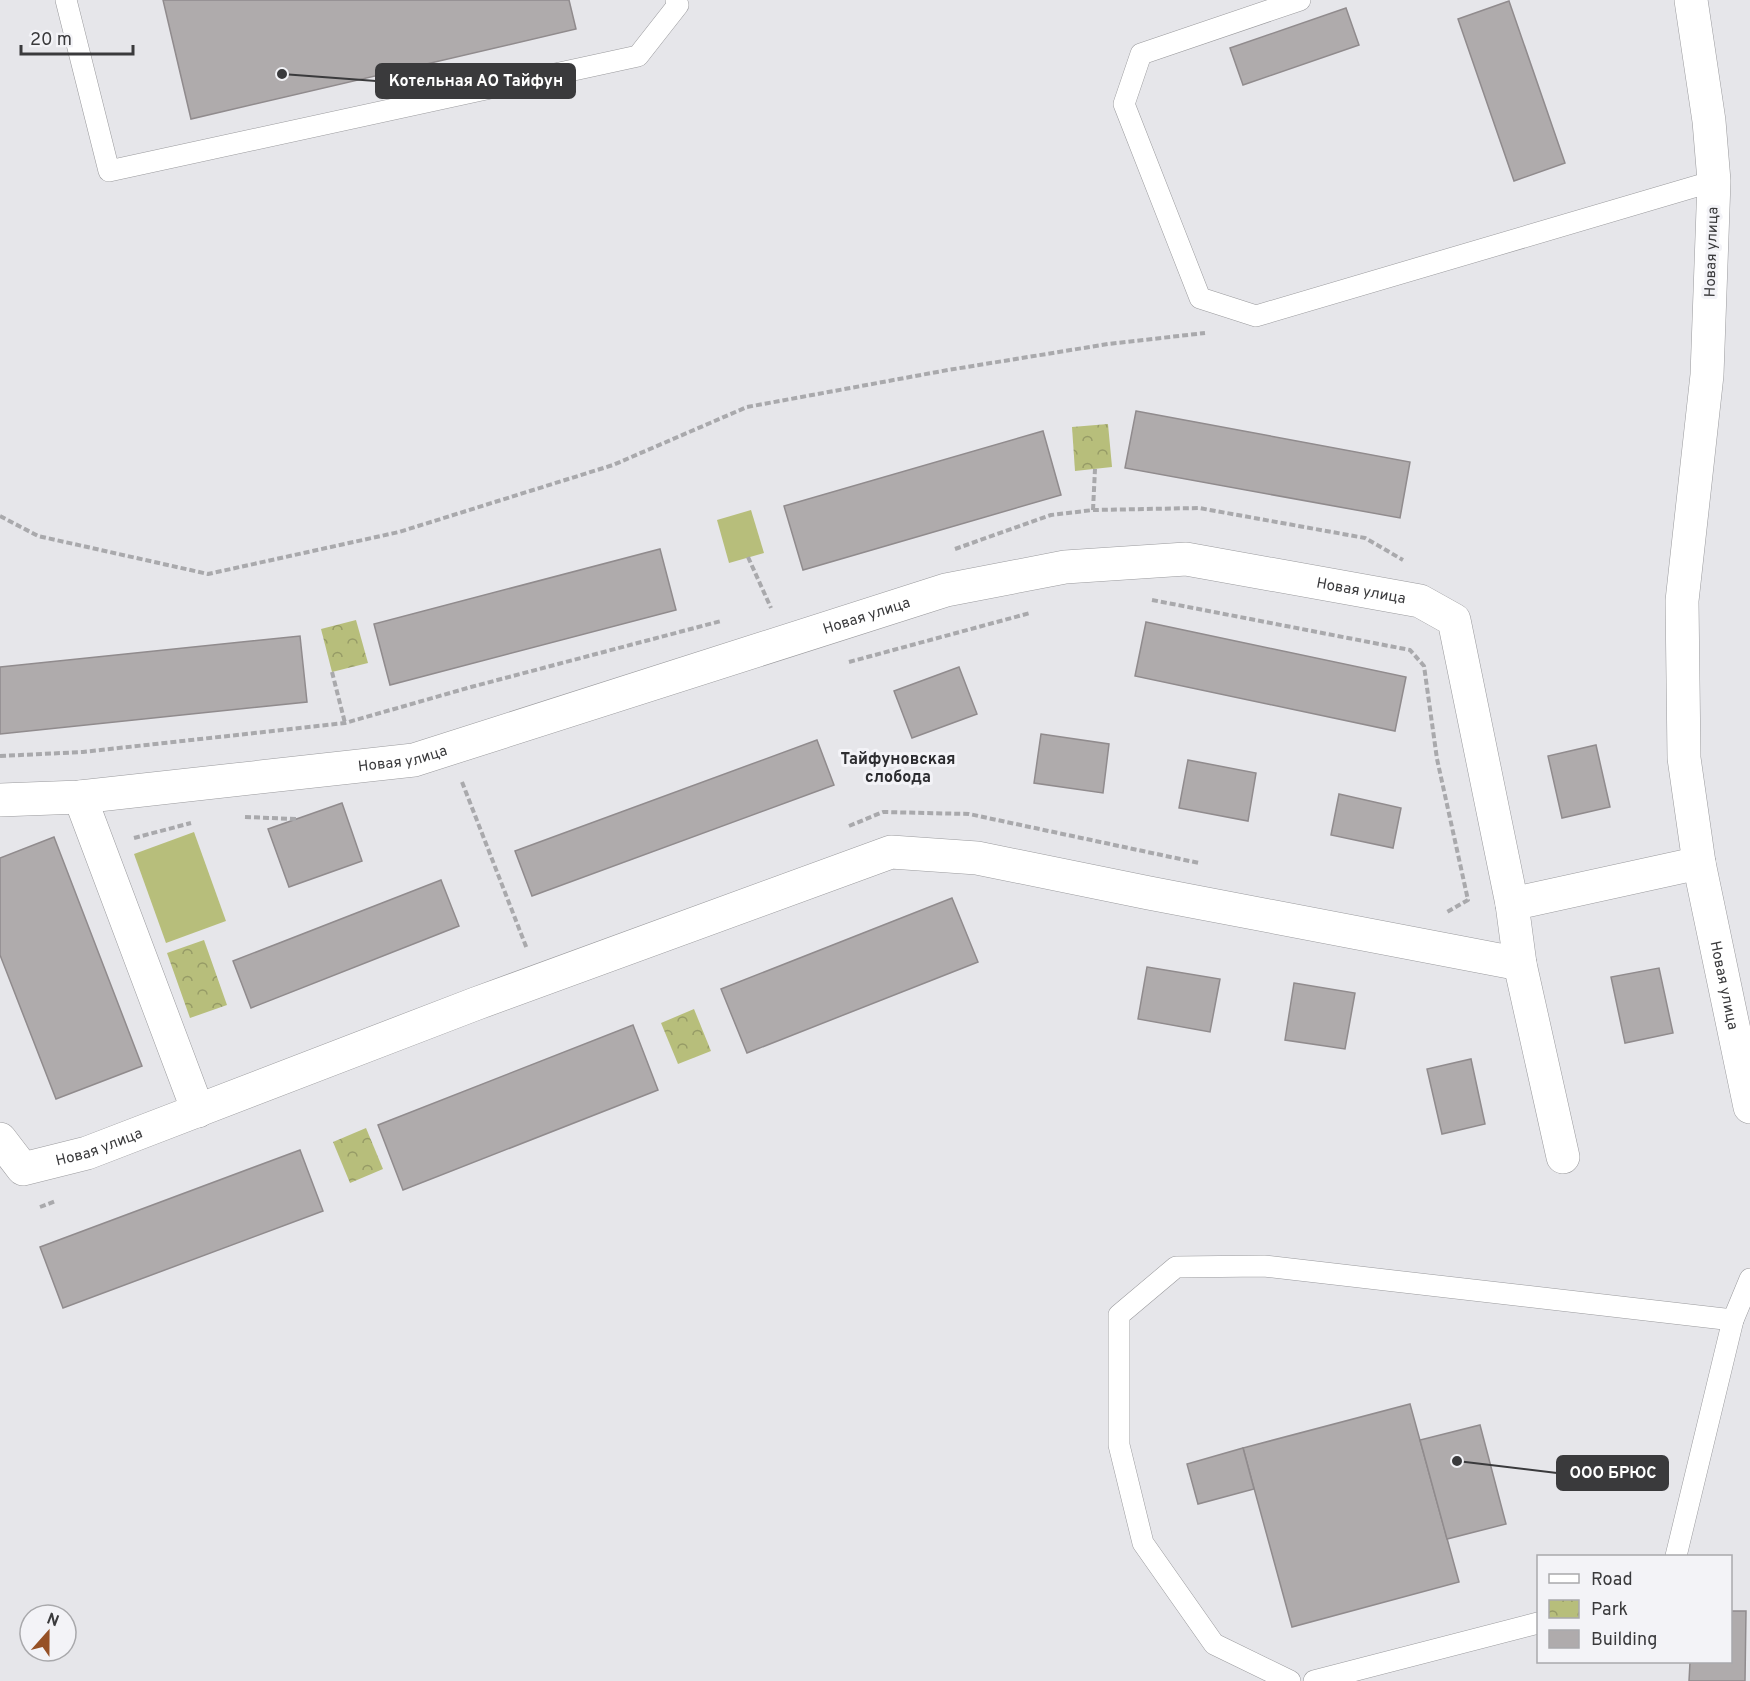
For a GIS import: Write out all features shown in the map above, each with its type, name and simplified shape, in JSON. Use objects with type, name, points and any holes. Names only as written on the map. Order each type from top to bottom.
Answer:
[{"type":"street","name":"Новая улица","points":[[1691,0],[1709,121],[1714,182],[1707,375],[1682,601],[1684,758],[1699,863],[1750,1107]]},
{"type":"street","name":"Новая улица","points":[[0,800],[80,797],[414,760],[946,590],[1065,567],[1186,559],[1420,601],[1454,620],[1512,904],[1520,964],[1563,1157]]},
{"type":"street","points":[[80,797],[198,1111]]},
{"type":"street","name":"Новая улица","points":[[0,1139],[23,1169],[87,1153],[475,1004],[891,852],[977,858],[1520,964]]},
{"type":"street","points":[[1512,904],[1699,863]]},
{"type":"lane","points":[[66,0],[109,171],[638,56],[678,5],[676,0]]},
{"type":"lane","points":[[1300,0],[1141,54],[1124,104],[1200,298],[1256,316],[1714,182]]},
{"type":"lane","points":[[1290,1681],[1214,1644],[1143,1543],[1119,1445],[1119,1315],[1176,1267],[1264,1266],[1733,1320]]},
{"type":"lane","points":[[1676,1555],[1733,1320],[1750,1279]]},
{"type":"lane","points":[[1314,1681],[1537,1624]]},
{"type":"path","points":[[0,516],[38,536],[208,574],[399,532],[613,465],[747,407],[948,370],[1108,344],[1199,334],[1256,316]]},
{"type":"path","points":[[1093,510],[1095,469]]},
{"type":"path","points":[[748,557],[771,608]]},
{"type":"path","points":[[1150,599],[1410,650],[1424,666],[1437,759],[1468,900],[1445,914]]},
{"type":"path","points":[[845,663],[1039,611]]},
{"type":"path","points":[[332,672],[345,723]]},
{"type":"path","points":[[462,782],[530,956]]},
{"type":"path","points":[[839,830],[883,812],[969,814],[1201,863]]},
{"type":"path","points":[[242,817],[296,819]]},
{"type":"path","points":[[127,839],[197,822]]},
{"type":"path","points":[[39,1207],[62,1198]]},
{"type":"green space","points":[[1108,424],[1112,467],[1075,471],[1072,427]]},
{"type":"green space","points":[[751,510],[764,553],[729,563],[717,520]]},
{"type":"green space","points":[[356,620],[368,663],[332,672],[321,629]]},
{"type":"green space","points":[[194,832],[226,921],[166,943],[134,854]]},
{"type":"green space","points":[[204,940],[227,1005],[190,1018],[167,953]]},
{"type":"green space","points":[[694,1009],[711,1051],[678,1064],[661,1023]]},
{"type":"green space","points":[[366,1128],[383,1169],[350,1183],[333,1142]]},
{"type":"building","points":[[163,0],[569,0],[576,29],[191,119]]},
{"type":"building","points":[[1509,1],[1565,163],[1514,181],[1458,19]]},
{"type":"building","points":[[1346,8],[1359,45],[1243,85],[1230,48]]},
{"type":"building","points":[[1136,411],[1410,462],[1400,518],[1125,468]]},
{"type":"building","points":[[1043,431],[1061,495],[803,570],[784,506]]},
{"type":"building","points":[[660,549],[676,610],[390,685],[374,624]]},
{"type":"building","points":[[1146,622],[1406,677],[1395,731],[1135,676]]},
{"type":"building","points":[[300,636],[307,702],[0,734],[0,667]]},
{"type":"building","points":[[959,667],[977,714],[912,738],[894,691]]},
{"type":"building","points":[[1041,734],[1109,744],[1103,793],[1034,783]]},
{"type":"building","points":[[817,740],[834,785],[532,896],[515,851]]},
{"type":"building","points":[[1596,745],[1610,807],[1562,818],[1548,756]]},
{"type":"building","points":[[1188,760],[1256,773],[1248,821],[1179,808]]},
{"type":"building","points":[[1339,794],[1401,808],[1393,848],[1331,835]]},
{"type":"building","points":[[342,803],[362,861],[289,887],[268,829]]},
{"type":"building","points":[[54,837],[142,1066],[56,1099],[0,955],[0,858]]},
{"type":"building","points":[[441,880],[459,926],[251,1008],[233,961]]},
{"type":"building","points":[[952,898],[978,962],[747,1053],[721,989]]},
{"type":"building","points":[[1147,967],[1220,979],[1210,1032],[1138,1019]]},
{"type":"building","points":[[1659,968],[1673,1033],[1625,1043],[1611,977]]},
{"type":"building","points":[[1294,983],[1355,993],[1345,1049],[1285,1040]]},
{"type":"building","points":[[633,1025],[658,1090],[403,1190],[378,1125]]},
{"type":"building","points":[[1471,1059],[1485,1124],[1442,1134],[1427,1069]]},
{"type":"building","points":[[300,1150],[323,1211],[63,1308],[40,1247]]},
{"type":"building","points":[[1410,1404],[1459,1582],[1292,1627],[1243,1448]]},
{"type":"building","points":[[1480,1425],[1506,1524],[1447,1539],[1420,1440]]},
{"type":"building","points":[[1243,1448],[1254,1489],[1198,1504],[1187,1464]]},
{"type":"building","points":[[1732,1611],[1746,1611],[1745,1681],[1689,1681],[1690,1663],[1732,1663]]},
{"type":"place","name":"Котельная АО Тайфун","points":[[282,74]]},
{"type":"place","name":"ООО БРЮС","points":[[1457,1461]]},
{"type":"district","name":"Тайфуновская слобода","points":[[898,767]]}]
